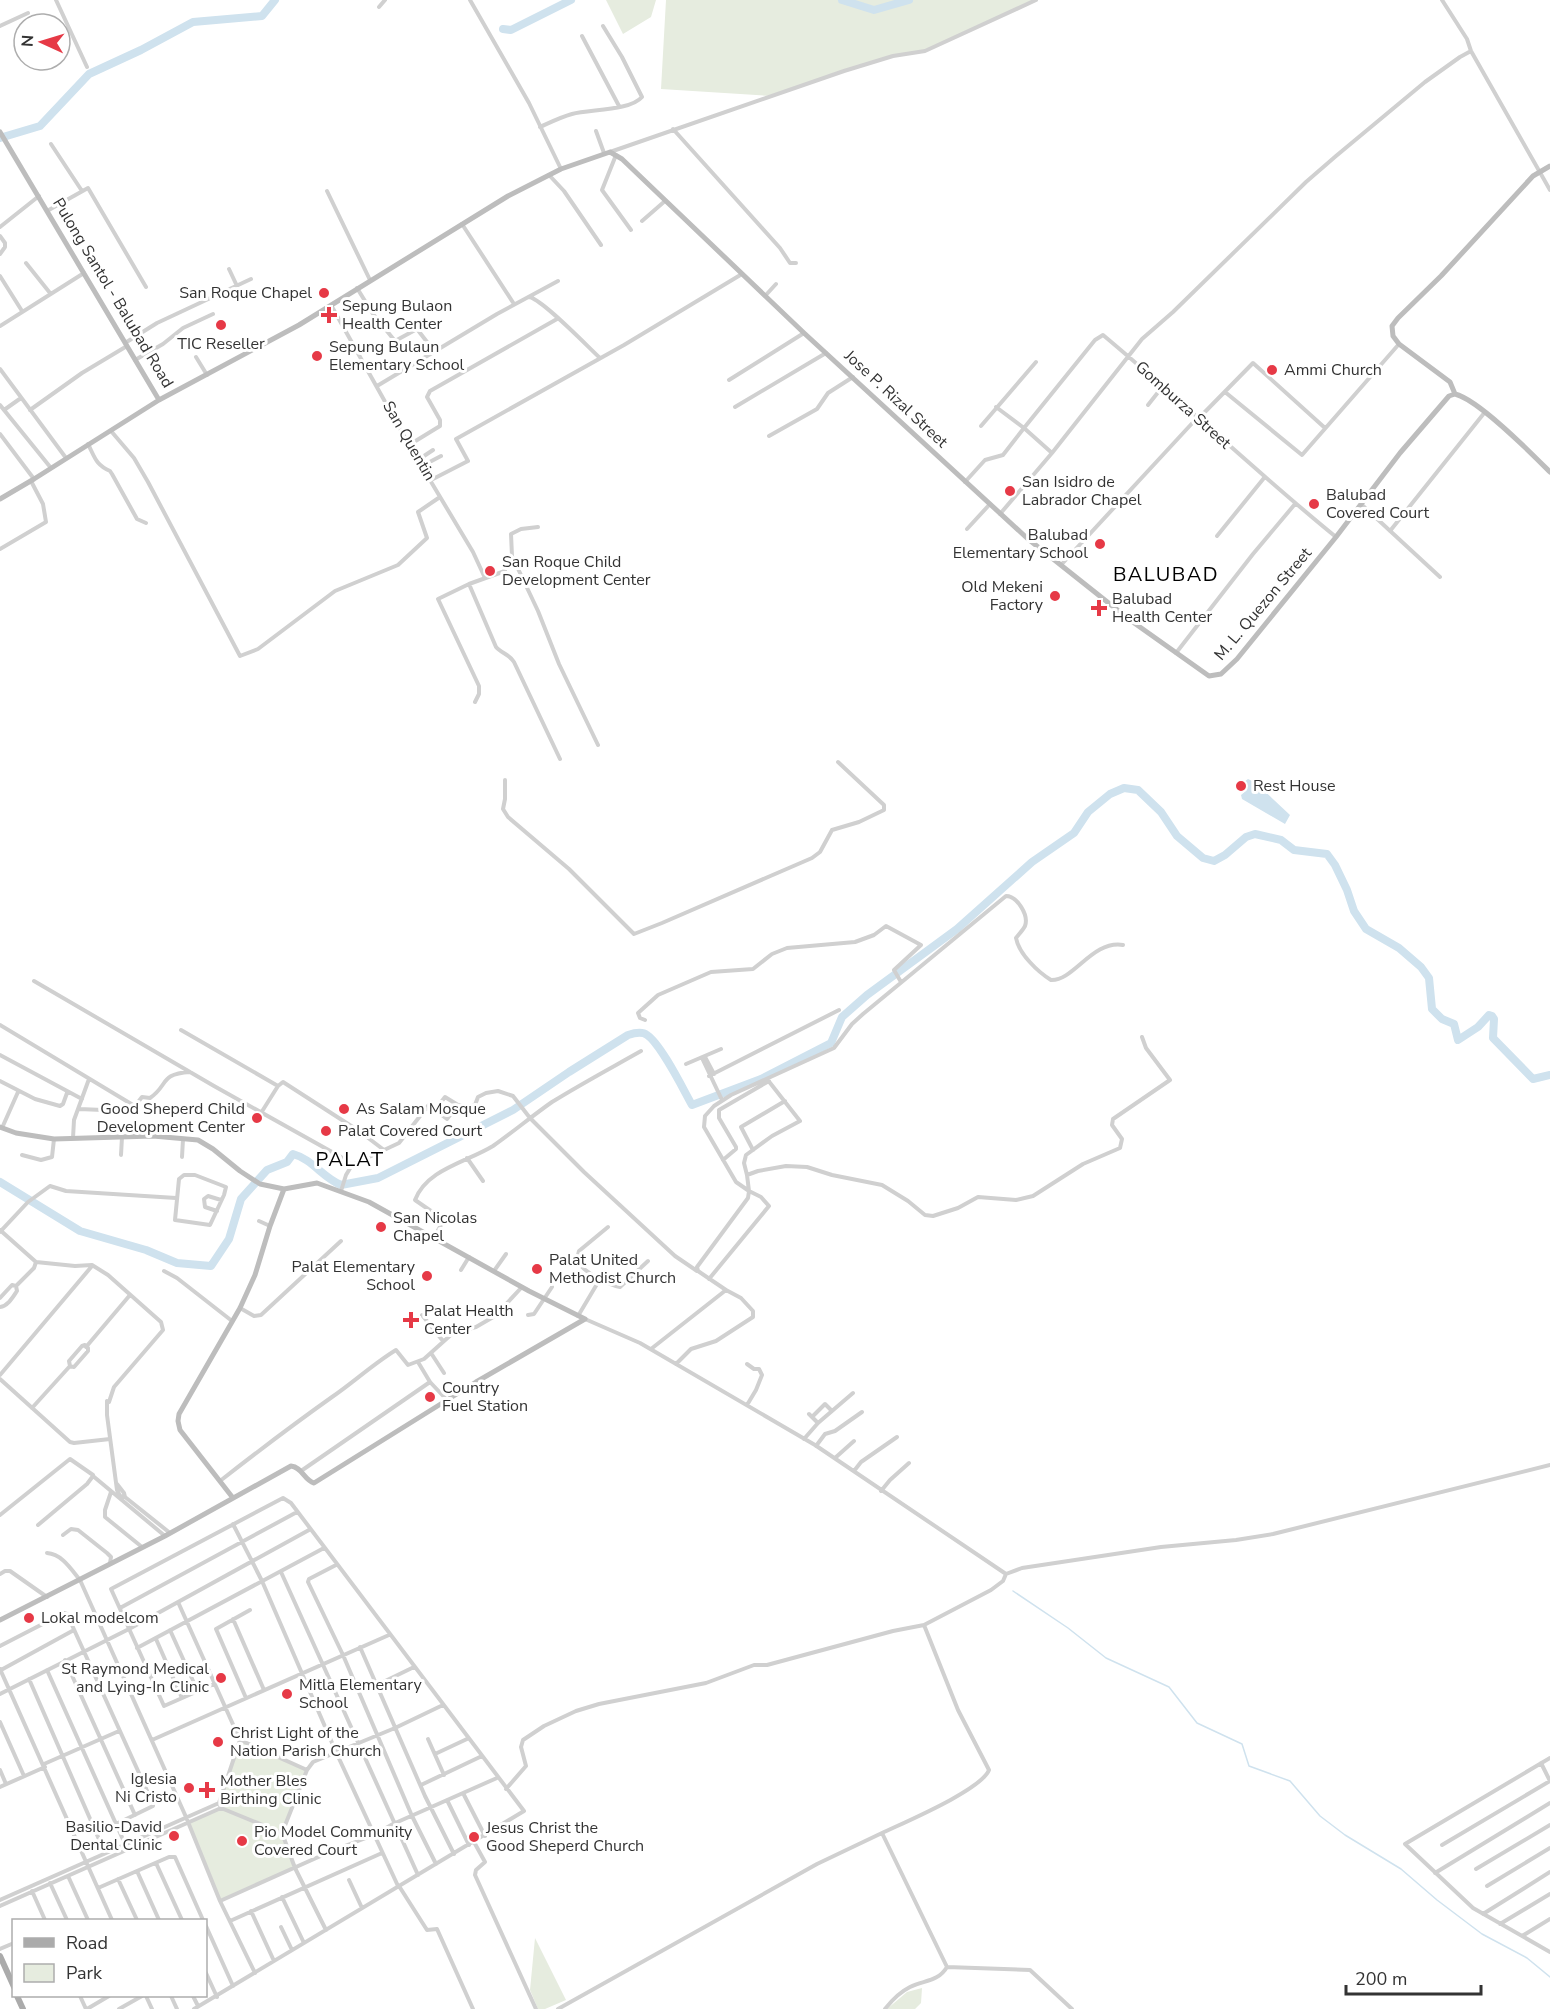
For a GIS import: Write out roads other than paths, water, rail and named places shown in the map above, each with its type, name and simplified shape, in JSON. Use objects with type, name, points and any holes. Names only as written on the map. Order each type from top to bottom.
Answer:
[{"type":"main road","points":[[0,1956],[12,1983]]},
{"type":"street","points":[[56,0],[87,67]]},
{"type":"street","points":[[379,7],[385,0]]},
{"type":"street","points":[[470,0],[561,169]]},
{"type":"street","points":[[610,153],[673,129],[844,71],[893,56],[925,51],[1036,0]]},
{"type":"street","points":[[1442,0],[1550,190]]},
{"type":"street","points":[[540,127],[572,114],[640,100],[642,93],[603,26]]},
{"type":"street","points":[[582,36],[619,106]]},
{"type":"street","points":[[965,482],[985,460],[1003,455],[1095,340],[1103,335],[1129,357],[1142,339],[1173,312],[1306,182],[1425,82],[1471,51]]},
{"type":"street","points":[[673,129],[780,248],[790,263],[796,264]]},
{"type":"street","points":[[596,131],[610,153],[602,190],[631,230]]},
{"type":"street","name":"Pulong Santol - Balubad Road","points":[[0,133],[159,400],[331,305],[508,196],[561,169],[610,153]]},
{"type":"street","points":[[51,144],[82,191]]},
{"type":"street","name":"Jose P. Rizal Street","points":[[610,153],[665,201],[1000,514],[1060,566],[1176,654]]},
{"type":"street","points":[[1550,165],[1538,171],[1392,326],[1393,336],[1399,344],[1450,382],[1455,394],[1462,396],[1485,412],[1550,472]]},
{"type":"street","points":[[549,175],[570,200],[601,245]]},
{"type":"street","points":[[47,211],[87,188],[146,287]]},
{"type":"street","points":[[327,191],[370,280]]},
{"type":"street","points":[[0,227],[39,196]]},
{"type":"street","points":[[642,222],[665,201]]},
{"type":"street","points":[[462,223],[514,304]]},
{"type":"street","points":[[0,236],[5,247],[0,254]]},
{"type":"street","points":[[26,263],[50,293]]},
{"type":"street","points":[[229,269],[237,286]]},
{"type":"street","points":[[0,326],[84,273]]},
{"type":"street","points":[[431,480],[468,461],[456,439],[742,274]]},
{"type":"street","points":[[0,276],[22,311]]},
{"type":"street","points":[[30,410],[157,323],[251,279]]},
{"type":"street","points":[[377,386],[514,304],[558,281]]},
{"type":"street","points":[[765,296],[776,284]]},
{"type":"street","points":[[357,288],[373,314],[395,341],[417,329],[434,351]]},
{"type":"street","points":[[529,297],[534,298],[600,358]]},
{"type":"street","name":"San Quentin","points":[[331,305],[418,460],[473,552],[485,578]]},
{"type":"street","points":[[135,360],[163,344],[183,328],[213,314]]},
{"type":"street","points":[[410,446],[440,426],[440,420],[427,393],[557,319]]},
{"type":"street","points":[[729,380],[804,333]]},
{"type":"street","points":[[1225,392],[1302,455],[1399,344]]},
{"type":"street","points":[[735,407],[826,353]]},
{"type":"street","points":[[196,357],[207,375]]},
{"type":"street","name":"Gomburza Street","points":[[1000,514],[1129,357],[1264,478],[1336,537]]},
{"type":"street","points":[[981,426],[1036,362]]},
{"type":"street","points":[[1060,566],[1253,363],[1325,428]]},
{"type":"street","points":[[0,369],[66,458]]},
{"type":"street","points":[[769,436],[817,409],[828,393],[853,377]]},
{"type":"street","points":[[1148,405],[1163,386]]},
{"type":"street","name":"M. L. Quezon Street","points":[[1176,654],[1205,675],[1221,674],[1237,658],[1336,537],[1435,412],[1449,396],[1455,394]]},
{"type":"street","points":[[21,398],[1,407],[51,468]]},
{"type":"street","points":[[0,499],[159,400]]},
{"type":"street","points":[[996,407],[1052,453]]},
{"type":"street","points":[[1390,531],[1485,412]]},
{"type":"street","points":[[111,431],[134,458],[240,656],[258,649],[335,591],[399,565],[428,538],[418,512],[440,497]]},
{"type":"street","points":[[0,434],[32,480],[43,504],[46,522],[0,549]]},
{"type":"street","points":[[88,444],[98,464],[112,474],[137,519],[146,523]]},
{"type":"street","points":[[418,460],[433,450]]},
{"type":"street","points":[[422,466],[441,456]]},
{"type":"street","points":[[1216,536],[1264,478]]},
{"type":"street","points":[[967,529],[990,504]]},
{"type":"street","points":[[1176,654],[1253,554],[1295,504]]},
{"type":"street","points":[[1360,504],[1440,577]]},
{"type":"street","points":[[538,527],[521,529],[511,534],[512,556],[598,746]]},
{"type":"street","points":[[475,702],[479,694],[479,686],[438,602],[439,598],[469,584],[505,571]]},
{"type":"street","points":[[469,584],[496,647],[508,654],[514,662],[560,759]]},
{"type":"street","points":[[505,780],[503,809],[508,817],[569,869],[634,934],[812,858],[820,852],[832,830],[853,825],[885,810],[884,805],[838,762]]},
{"type":"street","points":[[710,1279],[769,1206],[762,1197],[736,1182],[704,1127],[707,1113],[721,1099],[768,1080],[834,1048],[852,1024],[900,981],[1005,896],[1012,896],[1016,900],[1026,918],[1024,929],[1016,938],[1018,945],[1035,966],[1052,980],[1063,977],[1084,959],[1107,946],[1116,943],[1123,945]]},
{"type":"street","points":[[645,1020],[640,1018],[638,1013],[651,1000],[708,974],[753,969],[772,954],[788,948],[855,942],[874,935],[886,927],[921,945],[895,969],[900,981]]},
{"type":"street","points":[[34,981],[317,1143],[352,1166]]},
{"type":"street","points":[[711,1075],[839,1010]]},
{"type":"street","points":[[0,1025],[135,1106],[142,1097],[150,1098],[158,1093],[164,1081],[170,1077],[191,1072]]},
{"type":"street","points":[[181,1030],[278,1086]]},
{"type":"street","points":[[747,1175],[786,1166],[807,1167],[832,1175],[882,1185],[929,1216],[945,1213],[978,1197],[1016,1200],[1033,1196],[1083,1164],[1120,1148],[1122,1138],[1112,1125],[1113,1119],[1170,1080],[1146,1048],[1142,1037]]},
{"type":"street","points":[[686,1064],[721,1050]]},
{"type":"street","points":[[434,1237],[444,1220],[416,1202],[415,1197],[441,1172],[489,1148],[589,1079],[640,1051]]},
{"type":"street","points":[[0,1055],[67,1093],[82,1099]]},
{"type":"street","points":[[703,1058],[721,1099]]},
{"type":"street","points":[[73,1138],[74,1120],[89,1079]]},
{"type":"street","points":[[698,1271],[698,1264],[748,1198],[744,1159],[772,1136],[800,1121],[768,1080]]},
{"type":"street","points":[[723,1160],[736,1147],[719,1118],[719,1110],[768,1080]]},
{"type":"street","points":[[0,1081],[35,1100],[60,1106],[67,1093]]},
{"type":"street","points":[[261,1113],[283,1082],[384,1150]]},
{"type":"street","points":[[435,1110],[446,1097],[458,1105],[467,1107],[475,1105],[478,1097],[486,1093],[498,1091],[513,1096],[530,1118],[584,1173],[675,1256],[741,1298],[753,1311],[753,1317],[716,1341],[691,1349],[675,1364]]},
{"type":"street","points":[[18,1092],[1,1127],[16,1133],[54,1139],[153,1136],[183,1138],[207,1144],[257,1182],[284,1189],[317,1183],[342,1189],[369,1202],[544,1299],[651,1349],[747,1405],[835,1458],[1006,1574]]},
{"type":"street","points":[[753,1150],[741,1127],[785,1101]]},
{"type":"street","points":[[342,1189],[352,1166],[399,1143],[431,1102]]},
{"type":"street","points":[[426,1108],[435,1110],[447,1119],[458,1105]]},
{"type":"street","points":[[79,1109],[103,1110]]},
{"type":"street","points":[[122,1137],[122,1155]]},
{"type":"street","points":[[182,1157],[183,1138]]},
{"type":"street","points":[[22,1155],[40,1160],[52,1157],[54,1139]]},
{"type":"street","points":[[467,1158],[483,1181]]},
{"type":"street","points":[[190,1174],[207,1178],[226,1187],[221,1200],[212,1223],[208,1226],[177,1221],[176,1198],[178,1179],[181,1176],[190,1174]]},
{"type":"street","points":[[168,1534],[124,1497],[124,1493],[117,1484],[107,1410],[114,1387],[163,1330],[162,1322],[108,1275],[93,1265],[75,1266],[36,1262],[0,1231],[28,1202],[50,1186],[66,1191],[176,1198]]},
{"type":"street","points":[[233,1498],[180,1430],[179,1414],[240,1308],[255,1275],[284,1189]]},
{"type":"street","points":[[217,1211],[205,1207],[204,1199],[208,1196],[221,1200]]},
{"type":"street","points":[[259,1221],[270,1226]]},
{"type":"street","points":[[608,1227],[584,1247],[577,1259],[579,1265],[600,1279],[620,1287],[648,1261]]},
{"type":"street","points":[[240,1308],[254,1316],[261,1315],[341,1241]]},
{"type":"street","points":[[494,1271],[506,1254]]},
{"type":"street","points":[[461,1270],[469,1257]]},
{"type":"street","points":[[0,1298],[12,1285],[16,1286],[34,1268],[36,1262]]},
{"type":"street","points":[[93,1265],[0,1377],[32,1408],[74,1443],[110,1439]]},
{"type":"street","points":[[164,1271],[177,1278],[232,1322]]},
{"type":"street","points":[[578,1316],[600,1279]]},
{"type":"street","points":[[0,1307],[3,1307],[13,1297],[17,1291],[16,1286]]},
{"type":"street","points":[[220,1480],[378,1360],[396,1350],[408,1365],[418,1362],[458,1331],[476,1327],[500,1312],[522,1287]]},
{"type":"street","points":[[528,1315],[534,1314],[552,1287]]},
{"type":"street","points":[[651,1349],[726,1290]]},
{"type":"street","points":[[70,1366],[69,1361],[82,1346],[86,1347],[130,1295]]},
{"type":"street","points":[[482,1307],[489,1317]]},
{"type":"street","points":[[422,1315],[443,1341]]},
{"type":"street","points":[[0,1620],[168,1534],[291,1466],[301,1471],[310,1482],[314,1483],[476,1382],[585,1319]]},
{"type":"street","points":[[32,1408],[70,1366],[74,1367],[88,1350],[86,1347]]},
{"type":"street","points":[[431,1353],[444,1373]]},
{"type":"street","points":[[418,1362],[430,1382],[447,1401]]},
{"type":"street","points":[[747,1364],[754,1369],[759,1369],[762,1375],[747,1405]]},
{"type":"street","points":[[301,1471],[430,1382]]},
{"type":"street","points":[[804,1439],[831,1410],[853,1393]]},
{"type":"street","points":[[818,1423],[811,1415],[825,1404],[831,1410]]},
{"type":"street","points":[[816,1446],[825,1434],[835,1431],[862,1412]]},
{"type":"street","points":[[854,1471],[861,1462],[897,1437]]},
{"type":"street","points":[[835,1458],[855,1441]]},
{"type":"street","points":[[0,1515],[70,1459],[168,1534]]},
{"type":"street","points":[[881,1491],[890,1479],[909,1463]]},
{"type":"street","points":[[506,1788],[526,1766],[521,1747],[523,1740],[544,1726],[576,1711],[599,1704],[706,1683],[754,1665],[767,1665],[893,1631],[924,1625],[991,1590],[1003,1581],[1006,1574],[1022,1569],[1161,1546],[1236,1540],[1273,1534],[1550,1465]]},
{"type":"street","points":[[38,1525],[87,1484],[93,1476]]},
{"type":"street","points":[[111,1492],[105,1517],[142,1547]]},
{"type":"street","points":[[196,2008],[524,1811],[309,1530],[291,1503],[283,1498],[111,1589],[164,1706],[214,1684]]},
{"type":"street","points":[[120,1608],[297,1512]]},
{"type":"street","points":[[233,1524],[262,1581],[381,1853],[398,1886],[428,1930],[437,1929],[473,2009]]},
{"type":"street","points":[[63,1535],[71,1529],[78,1530],[111,1557],[110,1563]]},
{"type":"street","points":[[0,1694],[129,1629],[309,1530]]},
{"type":"street","points":[[137,1648],[324,1548]]},
{"type":"street","points":[[47,1553],[56,1555],[80,1580],[187,1820],[220,1901],[255,1973]]},
{"type":"street","points":[[336,1565],[309,1579],[308,1582],[343,1655],[412,1816],[436,1864]]},
{"type":"street","points":[[0,1574],[10,1571],[47,1597]]},
{"type":"street","points":[[281,1572],[418,1875]]},
{"type":"street","points":[[178,1602],[240,1740],[307,1770]]},
{"type":"street","points":[[246,1698],[216,1628],[250,1610]]},
{"type":"street","points":[[0,1646],[64,1613],[67,1614],[153,1806],[116,1824]]},
{"type":"street","points":[[233,1619],[264,1690]]},
{"type":"street","points":[[558,2009],[817,1864],[964,1792],[984,1779],[989,1770],[958,1710],[924,1625]]},
{"type":"street","points":[[74,1630],[0,1670],[112,1919]]},
{"type":"street","points":[[170,1630],[198,1692]]},
{"type":"street","points":[[152,1740],[389,1635]]},
{"type":"street","points":[[156,1639],[182,1698]]},
{"type":"street","points":[[360,1647],[454,1854]]},
{"type":"street","points":[[65,1660],[135,1815]]},
{"type":"street","points":[[377,1685],[414,1667]]},
{"type":"street","points":[[47,1670],[125,1844]]},
{"type":"street","points":[[29,1679],[105,1853]]},
{"type":"street","points":[[326,1930],[295,1868],[282,1833],[307,1770],[313,1762],[443,1705]]},
{"type":"street","points":[[0,1722],[24,1776]]},
{"type":"street","points":[[0,1787],[119,1731]]},
{"type":"street","points":[[428,1739],[444,1774]]},
{"type":"street","points":[[435,1754],[468,1739]]},
{"type":"street","points":[[221,1808],[219,1803],[240,1740]]},
{"type":"street","points":[[421,1785],[482,1756]]},
{"type":"street","points":[[1550,1758],[1405,1844],[1473,1908],[1550,1951]]},
{"type":"street","points":[[1442,1845],[1550,1781],[1541,1763]]},
{"type":"street","points":[[0,1770],[6,1784]]},
{"type":"street","points":[[220,1901],[497,1778]]},
{"type":"street","points":[[463,1793],[485,1836]]},
{"type":"street","points":[[447,1800],[469,1845]]},
{"type":"street","points":[[0,1900],[68,1876],[219,1803]]},
{"type":"street","points":[[1435,1873],[1550,1803]]},
{"type":"street","points":[[0,1906],[86,1861],[221,1808],[282,1833]]},
{"type":"street","points":[[1476,1869],[1550,1825]]},
{"type":"street","points":[[882,1833],[947,1967]]},
{"type":"street","points":[[474,1842],[485,1862],[476,1870],[475,1875],[536,2009]]},
{"type":"street","points":[[1487,1886],[1550,1848]]},
{"type":"street","points":[[230,1921],[381,1853]]},
{"type":"street","points":[[98,1888],[170,1857],[176,1858],[201,1919]]},
{"type":"street","points":[[156,1863],[182,1919]]},
{"type":"street","points":[[137,1871],[159,1919]]},
{"type":"street","points":[[1482,1914],[1550,1872]]},
{"type":"street","points":[[68,1876],[88,1919]]},
{"type":"street","points":[[118,1879],[137,1919]]},
{"type":"street","points":[[349,1880],[362,1908]]},
{"type":"street","points":[[51,1883],[67,1919]]},
{"type":"street","points":[[31,1889],[45,1919]]},
{"type":"street","points":[[1500,1924],[1550,1894]]},
{"type":"street","points":[[282,1897],[304,1943]]},
{"type":"street","points":[[251,1911],[274,1961]]},
{"type":"street","points":[[1522,1936],[1550,1919]]},
{"type":"street","points":[[281,1927],[292,1950]]},
{"type":"street","points":[[207,1928],[233,1986]]},
{"type":"street","points":[[885,2009],[897,1996],[911,1987],[938,1978],[947,1967]]},
{"type":"street","points":[[947,1967],[1030,1970],[1072,2009]]},
{"type":"street","points":[[207,1975],[217,1997]]},
{"type":"street","points":[[87,2009],[102,1997]]},
{"type":"street","points":[[119,2009],[140,1997]]},
{"type":"water","points":[[1248,779],[1256,783],[1290,815],[1285,824],[1242,799],[1241,795],[1247,790],[1244,782]]},
{"type":"waterway","points":[[0,138],[40,126],[89,74],[193,22],[262,16],[275,0]]},
{"type":"waterway","points":[[503,29],[511,30],[571,0]]},
{"type":"waterway","points":[[842,0],[874,10],[909,0]]},
{"type":"waterway","points":[[0,1182],[80,1231],[146,1250],[177,1263],[211,1266],[229,1239],[241,1199],[267,1170],[287,1162],[293,1154],[300,1156],[341,1185],[378,1178],[513,1110],[628,1035],[643,1033],[653,1040],[692,1105],[761,1079],[831,1043],[842,1017],[867,995],[957,929],[1032,862],[1074,833],[1088,812],[1110,794],[1124,788],[1138,790],[1161,812],[1177,836],[1203,858],[1214,861],[1246,837],[1255,834],[1281,840],[1294,850],[1327,854],[1347,890],[1354,911],[1366,929],[1399,948],[1421,967],[1429,978],[1432,1009],[1442,1019],[1454,1024],[1458,1040],[1478,1027],[1489,1015],[1492,1016],[1494,1019],[1493,1038],[1533,1079],[1550,1075]]},
{"type":"waterway","points":[[1013,1591],[1068,1628],[1106,1658],[1169,1687],[1197,1723],[1242,1744],[1249,1766],[1290,1781],[1320,1816],[1345,1835],[1401,1869],[1482,1934],[1527,1958],[1550,1977]]},
{"type":"place","name":"San Roque Chapel","points":[[324,293]]},
{"type":"place","name":"Sepung Bulaon Health Center","points":[[329,315]]},
{"type":"place","name":"TIC Reseller","points":[[221,325]]},
{"type":"place","name":"Sepung Bulaun Elementary School","points":[[317,356]]},
{"type":"place","name":"Ammi Church","points":[[1272,370]]},
{"type":"place","name":"San Isidro de Labrador Chapel","points":[[1010,491]]},
{"type":"place","name":"Balubad Covered Court","points":[[1314,504]]},
{"type":"place","name":"Balubad Elementary School","points":[[1100,544]]},
{"type":"place","name":"San Roque Child Development Center","points":[[490,571]]},
{"type":"place","name":"Old Mekeni Factory","points":[[1055,596]]},
{"type":"place","name":"Balubad Health Center","points":[[1099,608]]},
{"type":"place","name":"Rest House","points":[[1241,786]]},
{"type":"place","name":"As Salam Mosque","points":[[344,1109]]},
{"type":"place","name":"Good Sheperd Child Development Center","points":[[257,1118]]},
{"type":"place","name":"Palat Covered Court","points":[[326,1131]]},
{"type":"place","name":"San Nicolas Chapel","points":[[381,1227]]},
{"type":"place","name":"Palat United Methodist Church","points":[[537,1269]]},
{"type":"place","name":"Palat Elementary School","points":[[427,1276]]},
{"type":"place","name":"Palat Health Center","points":[[411,1320]]},
{"type":"place","name":"Country Fuel Station","points":[[430,1397]]},
{"type":"place","name":"Lokal modelcom","points":[[29,1618]]},
{"type":"place","name":"St Raymond Medical and Lying-In Clinic","points":[[221,1678]]},
{"type":"place","name":"Mitla Elementary School","points":[[287,1694]]},
{"type":"place","name":"Christ Light of the Nation Parish Church","points":[[218,1742]]},
{"type":"place","name":"Iglesia Ni Cristo","points":[[189,1788]]},
{"type":"place","name":"Mother Bles Birthing Clinic","points":[[207,1790]]},
{"type":"place","name":"Basilio-David Dental Clinic","points":[[174,1836]]},
{"type":"place","name":"Jesus Christ the Good Sheperd Church","points":[[474,1837]]},
{"type":"place","name":"Pio Model Community Covered Court","points":[[242,1841]]},
{"type":"district","name":"BALUBAD","points":[[1166,574]]},
{"type":"district","name":"PALAT","points":[[350,1159]]}]
